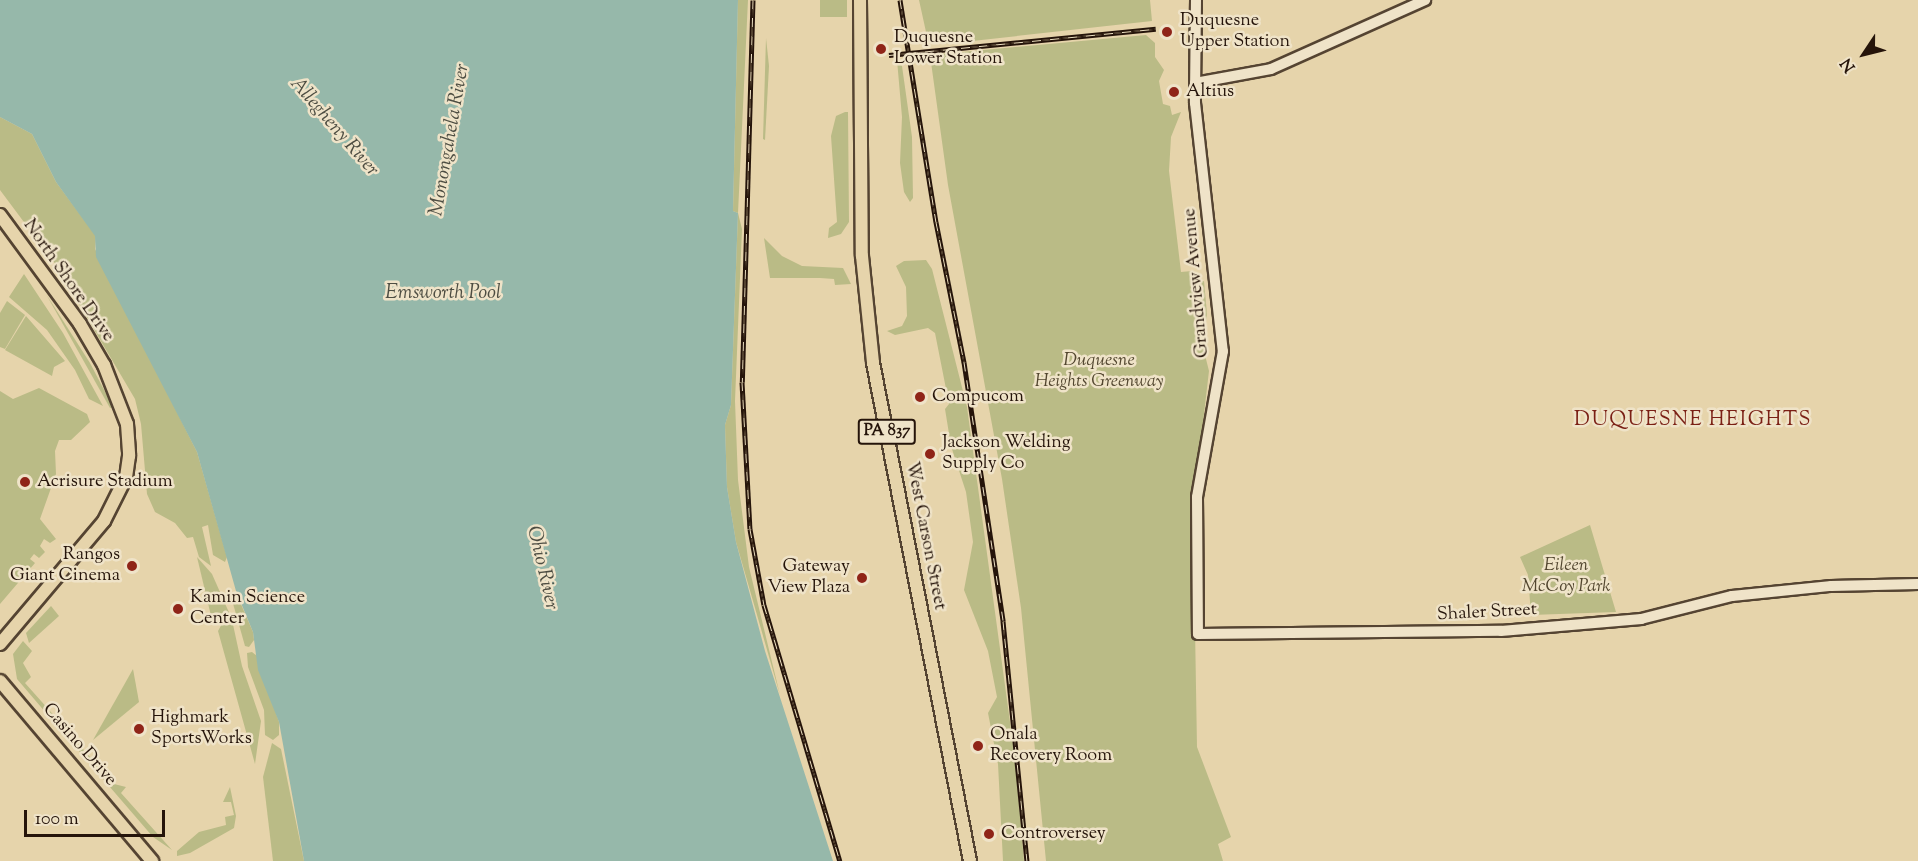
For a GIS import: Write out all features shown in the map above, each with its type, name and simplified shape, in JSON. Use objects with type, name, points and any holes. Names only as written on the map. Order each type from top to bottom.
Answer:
[{"type":"main road","name":"West Carson Street","points":[[860,0],[862,256],[873,363],[970,861]]},
{"type":"main road","name":"North Shore Drive","points":[[0,215],[80,324],[104,365],[127,424],[129,456],[126,477],[104,521],[0,644]]},
{"type":"main road","name":"Casino Drive","points":[[0,681],[152,861]]},
{"type":"street","name":"Grandview Avenue","points":[[1196,0],[1195,83],[1223,351],[1197,498],[1198,634]]},
{"type":"street","points":[[1195,83],[1271,69],[1425,0]]},
{"type":"street","name":"Shaler Street","points":[[1198,634],[1501,631],[1641,618],[1732,597],[1831,586],[1918,585]]},
{"type":"green space","points":[[738,0],[748,0],[738,213],[733,211]]},
{"type":"green space","points":[[820,0],[847,0],[847,17],[820,17]]},
{"type":"green space","points":[[919,0],[1150,0],[1152,21],[945,44],[945,40],[928,41]]},
{"type":"green space","name":"Duquesne Heights Greenway","points":[[1146,35],[1155,43],[1155,57],[1164,70],[1159,81],[1163,104],[1170,106],[1172,115],[1181,112],[1171,137],[1169,171],[1181,272],[1192,271],[1193,282],[1204,281],[1207,314],[1203,347],[1209,371],[1193,508],[1197,747],[1231,837],[1218,844],[1223,861],[1046,861],[1021,608],[1002,479],[948,185],[930,55]]},
{"type":"green space","points":[[766,38],[769,66],[765,140],[763,139]]},
{"type":"green space","points":[[897,60],[902,66],[912,137],[913,198],[910,202],[904,192],[900,163],[902,117]]},
{"type":"green space","points":[[848,112],[849,222],[841,234],[828,238],[829,228],[837,222],[831,136],[836,116]]},
{"type":"green space","points":[[0,117],[32,134],[56,182],[96,236],[95,249],[197,452],[227,557],[225,562],[213,555],[208,525],[202,527],[211,566],[199,557],[193,537],[187,538],[175,523],[155,512],[147,494],[141,424],[135,399],[56,265],[0,190]]},
{"type":"green space","points":[[738,213],[742,229],[735,401],[738,480],[749,567],[780,695],[736,542],[727,487],[725,425],[731,405]]},
{"type":"green space","points":[[764,238],[782,256],[802,266],[843,268],[851,284],[835,285],[834,279],[770,278]]},
{"type":"green space","points":[[926,260],[932,269],[967,407],[1016,766],[1024,861],[1003,861],[998,764],[988,713],[997,697],[988,651],[964,590],[973,542],[966,492],[951,446],[945,409],[949,404],[935,333],[928,328],[895,335],[887,331],[902,326],[907,316],[906,287],[896,266],[904,261]]},
{"type":"green space","points":[[24,274],[63,333],[103,406],[89,399],[75,370],[47,330],[9,297]]},
{"type":"green space","points":[[46,294],[90,363],[113,407],[110,408]]},
{"type":"green space","points":[[7,301],[25,315],[5,349],[0,347],[0,313]]},
{"type":"green space","points":[[26,316],[65,361],[54,367],[52,376],[5,350]]},
{"type":"green space","name":"Acrisure Stadium","points":[[39,388],[87,414],[90,422],[71,440],[59,440],[55,451],[56,474],[40,519],[56,539],[50,543],[44,539],[40,546],[45,552],[39,558],[34,554],[30,559],[35,563],[0,604],[0,391],[13,399]]},
{"type":"green space","name":"Eileen McCoy Park","points":[[1590,525],[1616,612],[1531,615],[1528,575],[1520,557]]},
{"type":"green space","points":[[197,557],[212,574],[231,617],[212,620]]},
{"type":"green space","points":[[237,595],[253,632],[254,640],[249,647],[245,646],[232,600]]},
{"type":"green space","points":[[51,606],[59,616],[29,643],[26,633]]},
{"type":"green space","points":[[232,620],[242,666],[261,721],[255,764],[218,631],[223,622]]},
{"type":"green space","points":[[23,641],[32,651],[23,663],[31,677],[25,683],[74,738],[70,741],[17,679],[13,654]]},
{"type":"green space","points":[[252,652],[257,656],[279,722],[279,735],[273,740],[265,735],[264,710],[248,667],[247,653]]},
{"type":"green space","points":[[133,669],[139,702],[93,740]]},
{"type":"green space","points":[[75,740],[114,784],[126,787],[121,793],[172,850],[153,837],[72,743]]},
{"type":"green space","points":[[272,743],[281,749],[304,861],[273,861],[263,777]]},
{"type":"green space","points":[[230,787],[236,816],[234,828],[190,853],[177,856],[177,851],[199,832],[226,825],[225,817],[234,815],[231,802],[223,802]]},
{"type":"water","name":"Emsworth Pool","points":[[0,0],[738,0],[733,211],[738,213],[731,405],[725,425],[727,487],[736,542],[765,651],[833,861],[304,861],[279,722],[258,670],[253,632],[236,591],[197,452],[96,257],[95,236],[56,182],[32,134],[0,117]]},
{"type":"railway","points":[[753,0],[742,382],[750,529],[764,605],[840,861]]},
{"type":"railway","points":[[900,0],[936,222],[964,362],[1003,621],[1027,861]]},
{"type":"railway","points":[[889,55],[1156,29]]},
{"type":"place","name":"Duquesne Upper Station","points":[[1167,32]]},
{"type":"place","name":"Duquesne Lower Station","points":[[881,49]]},
{"type":"place","name":"Altius","points":[[1174,92]]},
{"type":"place","name":"Compucom","points":[[920,397]]},
{"type":"place","name":"Jackson Welding Supply Co","points":[[930,454]]},
{"type":"place","name":"Acrisure Stadium","points":[[25,482]]},
{"type":"place","name":"Rangos Giant Cinema","points":[[132,566]]},
{"type":"place","name":"Gateway View Plaza","points":[[862,578]]},
{"type":"place","name":"Kamin Science Center","points":[[178,609]]},
{"type":"place","name":"Highmark SportsWorks","points":[[139,729]]},
{"type":"place","name":"Onala Recovery Room","points":[[978,746]]},
{"type":"place","name":"Controversey","points":[[989,834]]},
{"type":"district","name":"DUQUESNE HEIGHTS","points":[[1693,420]]},
{"type":"water label","name":"Allegheny River","points":[[334,127]]},
{"type":"water label","name":"Monongahela River","points":[[450,140]]},
{"type":"water label","name":"Ohio River","points":[[542,568]]}]
